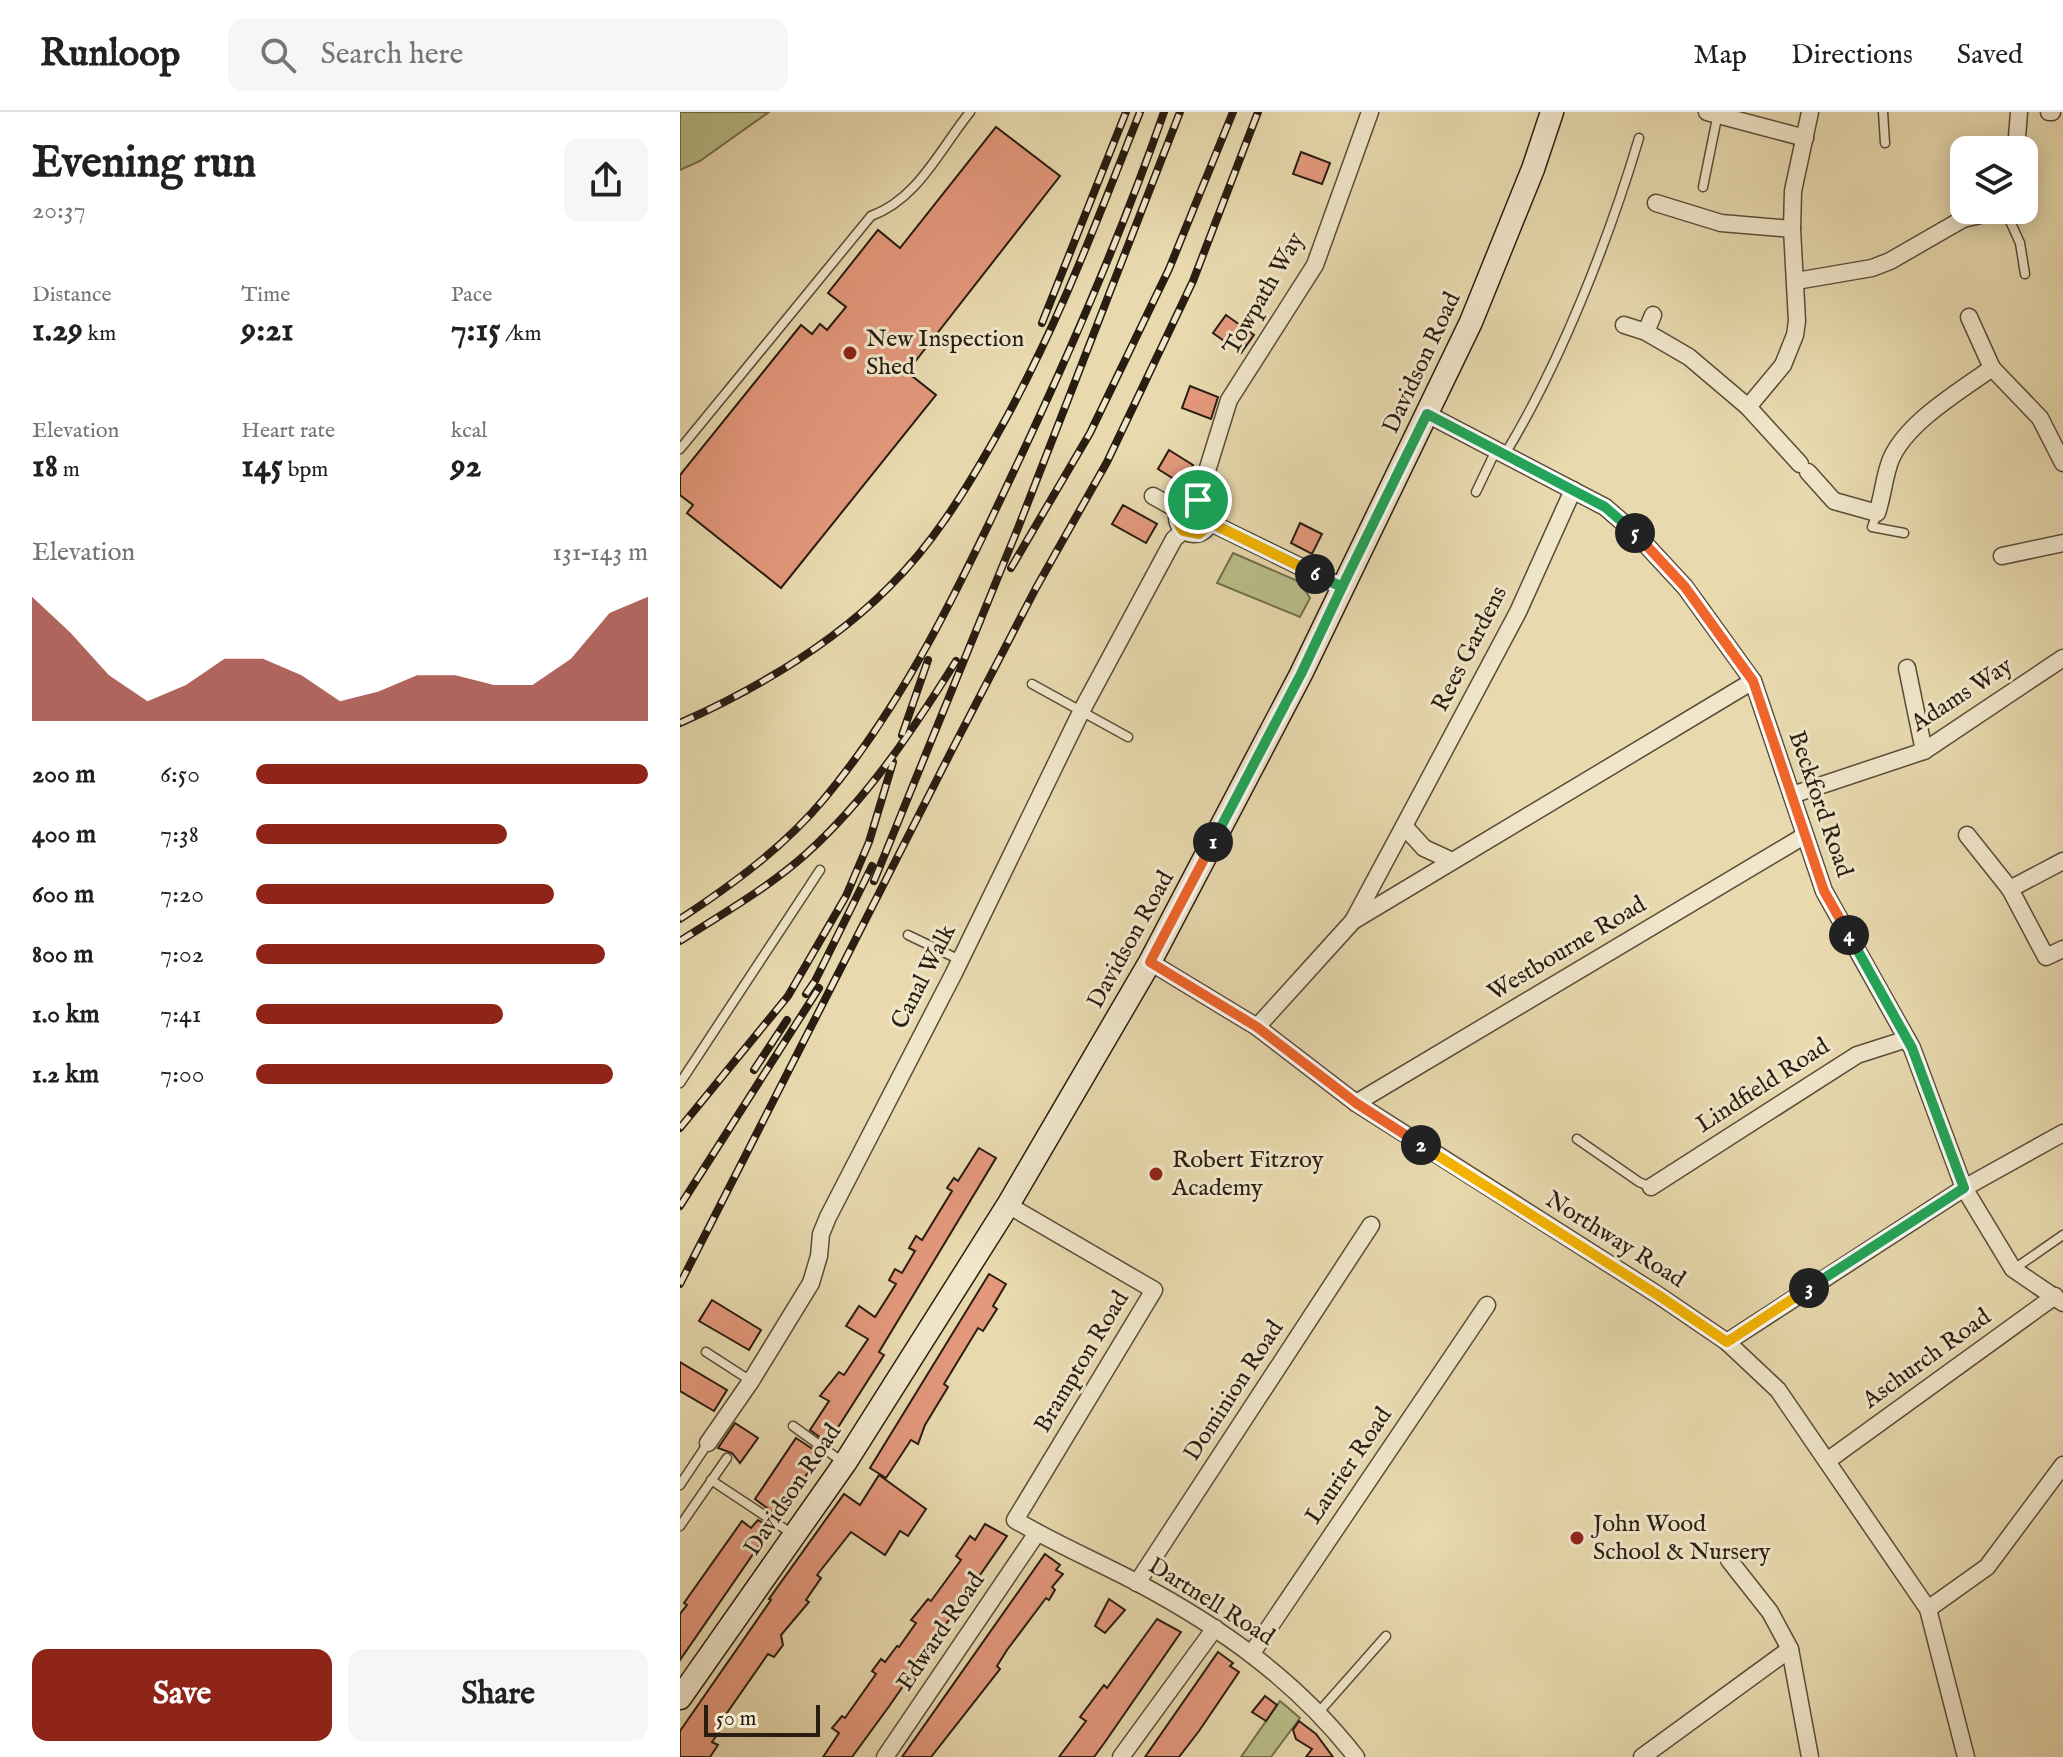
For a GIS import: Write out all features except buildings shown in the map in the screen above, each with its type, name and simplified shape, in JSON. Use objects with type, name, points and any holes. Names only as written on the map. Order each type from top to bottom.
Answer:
[{"type":"street","name":"Towpath Way","points":[[1198,500],[1229,400],[1315,265],[1370,112]]},
{"type":"street","name":"Davidson Road","points":[[680,1698],[845,1463],[1008,1205],[1150,962],[1301,674],[1427,414],[1502,249],[1552,112]]},
{"type":"street","points":[[1748,407],[1783,365],[1791,349],[1797,321],[1793,191],[1810,112]]},
{"type":"street","points":[[2017,136],[2019,112]]},
{"type":"street","points":[[1714,113],[1805,138]]},
{"type":"street","points":[[1656,203],[1731,225],[1792,229]]},
{"type":"street","points":[[1796,281],[1872,268],[1954,224]]},
{"type":"street","points":[[1646,332],[1653,315]]},
{"type":"street","points":[[1969,317],[1992,368],[2040,418],[2063,463]]},
{"type":"street","points":[[1624,325],[1646,332],[1689,357],[1748,407],[1834,501],[1877,513],[1891,458],[1927,415],[1992,368]]},
{"type":"street","name":"Beckford Road","points":[[1427,414],[1605,507],[1634,532],[1685,587],[1753,681],[1824,891],[1907,1039],[1964,1188],[2013,1269],[2059,1300]]},
{"type":"street","name":"Rees Gardens","points":[[1257,1027],[1353,921],[1518,612],[1573,490]]},
{"type":"street","points":[[1153,496],[1178,510]]},
{"type":"street","points":[[1198,500],[1209,508],[1211,523],[1199,534],[1183,531],[1177,521],[1178,510],[1186,502],[1198,500]]},
{"type":"street","points":[[1211,523],[1342,587]]},
{"type":"street","name":"Canal Walk","points":[[708,1443],[751,1381],[811,1283],[819,1256],[821,1234],[828,1217],[960,960],[1082,710],[1174,539],[1183,531]]},
{"type":"street","points":[[2002,556],[2063,543]]},
{"type":"street","name":"Adams Way","points":[[1792,795],[1924,751],[2063,658]]},
{"type":"street","points":[[1907,668],[1924,751]]},
{"type":"street","name":"Rees Gardens","points":[[1353,921],[1450,860],[1753,681]]},
{"type":"street","points":[[1404,826],[1424,848],[1450,860]]},
{"type":"street","points":[[1967,835],[2010,889],[2046,957],[2063,949]]},
{"type":"street","name":"Westbourne Road","points":[[1356,1103],[1804,836]]},
{"type":"street","points":[[2010,889],[2063,861]]},
{"type":"street","name":"Northway Road","points":[[1150,962],[1257,1027],[1356,1103],[1727,1342],[1778,1390],[1928,1609],[1966,1757]]},
{"type":"street","name":"Lindfield Road","points":[[1651,1187],[1857,1055],[1907,1039]]},
{"type":"street","points":[[1727,1342],[1964,1188],[2063,1133]]},
{"type":"street","name":"Brampton Road","points":[[1008,1205],[1154,1290],[1015,1520]]},
{"type":"street","name":"Dominion Road","points":[[1137,1583],[1371,1225]]},
{"type":"street","name":"Aschurch Road","points":[[1827,1461],[2059,1300]]},
{"type":"street","name":"Laurier Road","points":[[1252,1653],[1487,1305]]},
{"type":"street","points":[[1928,1609],[1987,1567],[2063,1465]]},
{"type":"street","name":"Dartnell Road","points":[[1015,1520],[1137,1583],[1252,1653],[1318,1713],[1356,1757]]},
{"type":"street","name":"Edward Road","points":[[885,1757],[1037,1533]]},
{"type":"street","points":[[1729,1560],[1770,1612],[1790,1649],[1810,1757]]},
{"type":"street","points":[[1121,1757],[1215,1628]]},
{"type":"street","points":[[1642,1757],[1790,1649]]},
{"type":"lane","points":[[680,449],[871,216],[892,208],[927,172],[970,112]]},
{"type":"lane","points":[[1883,112],[1885,143]]},
{"type":"lane","points":[[1703,187],[1714,113]]},
{"type":"lane","points":[[1476,492],[1501,452],[1567,328],[1619,200],[1639,138]]},
{"type":"lane","points":[[2010,224],[2020,243],[2025,274]]},
{"type":"lane","points":[[1877,513],[1872,527],[1904,533]]},
{"type":"lane","points":[[1032,684],[1128,737]]},
{"type":"lane","points":[[680,1083],[820,870]]},
{"type":"lane","points":[[908,935],[960,960]]},
{"type":"lane","points":[[1577,1139],[1651,1187]]},
{"type":"lane","points":[[2013,1269],[2063,1235]]},
{"type":"lane","points":[[706,1352],[751,1381]]},
{"type":"lane","points":[[793,1426],[845,1463]]},
{"type":"lane","points":[[680,1485],[708,1443]]},
{"type":"lane","points":[[680,1526],[727,1458]]},
{"type":"lane","points":[[711,1480],[794,1536]]},
{"type":"lane","points":[[1318,1713],[1386,1636]]},
{"type":"green space","points":[[680,112],[769,112],[700,161],[680,170]]},
{"type":"green space","points":[[1233,553],[1300,582],[1310,598],[1300,617],[1217,583]]},
{"type":"green space","points":[[1280,1701],[1300,1718],[1271,1757],[1241,1757]]},
{"type":"railway","points":[[1042,323],[1126,112]]},
{"type":"railway","points":[[680,723],[736,696],[816,648],[888,588],[933,536],[983,460],[1036,360],[1073,279],[1140,112]]},
{"type":"railway","points":[[680,919],[756,864],[808,817],[853,762],[905,684],[972,560],[1053,386],[1112,250],[1164,112]]},
{"type":"railway","points":[[874,881],[1018,528],[1180,112]]},
{"type":"railway","points":[[1011,568],[1090,433],[1169,269],[1233,112]]},
{"type":"railway","points":[[680,1284],[1036,588],[1107,462],[1193,281],[1258,112]]},
{"type":"railway","points":[[902,735],[928,660]]},
{"type":"railway","points":[[680,941],[776,878],[828,833],[888,763],[956,661]]},
{"type":"railway","points":[[680,1128],[788,996],[846,896],[869,842],[893,762]]},
{"type":"railway","points":[[806,994],[872,866]]},
{"type":"railway","points":[[680,1206],[819,988]]},
{"type":"railway","points":[[754,1070],[787,1020]]},
{"type":"place","name":"New Inspection Shed","points":[[850,353]]},
{"type":"place","name":"Robert Fitzroy Academy","points":[[1156,1174]]},
{"type":"place","name":"John Wood School & Nursery","points":[[1577,1538]]},
{"type":"route","points":[[1198,500],[1191,499],[1178,510],[1177,521],[1183,531],[1199,534],[1211,523],[1229,533],[1342,587],[1427,414],[1605,507],[1634,532],[1685,587],[1753,681],[1824,891],[1912,1048],[1964,1188],[1727,1342],[1356,1103],[1257,1027],[1150,962],[1301,674],[1342,587],[1211,523],[1209,508],[1198,500]]}]
